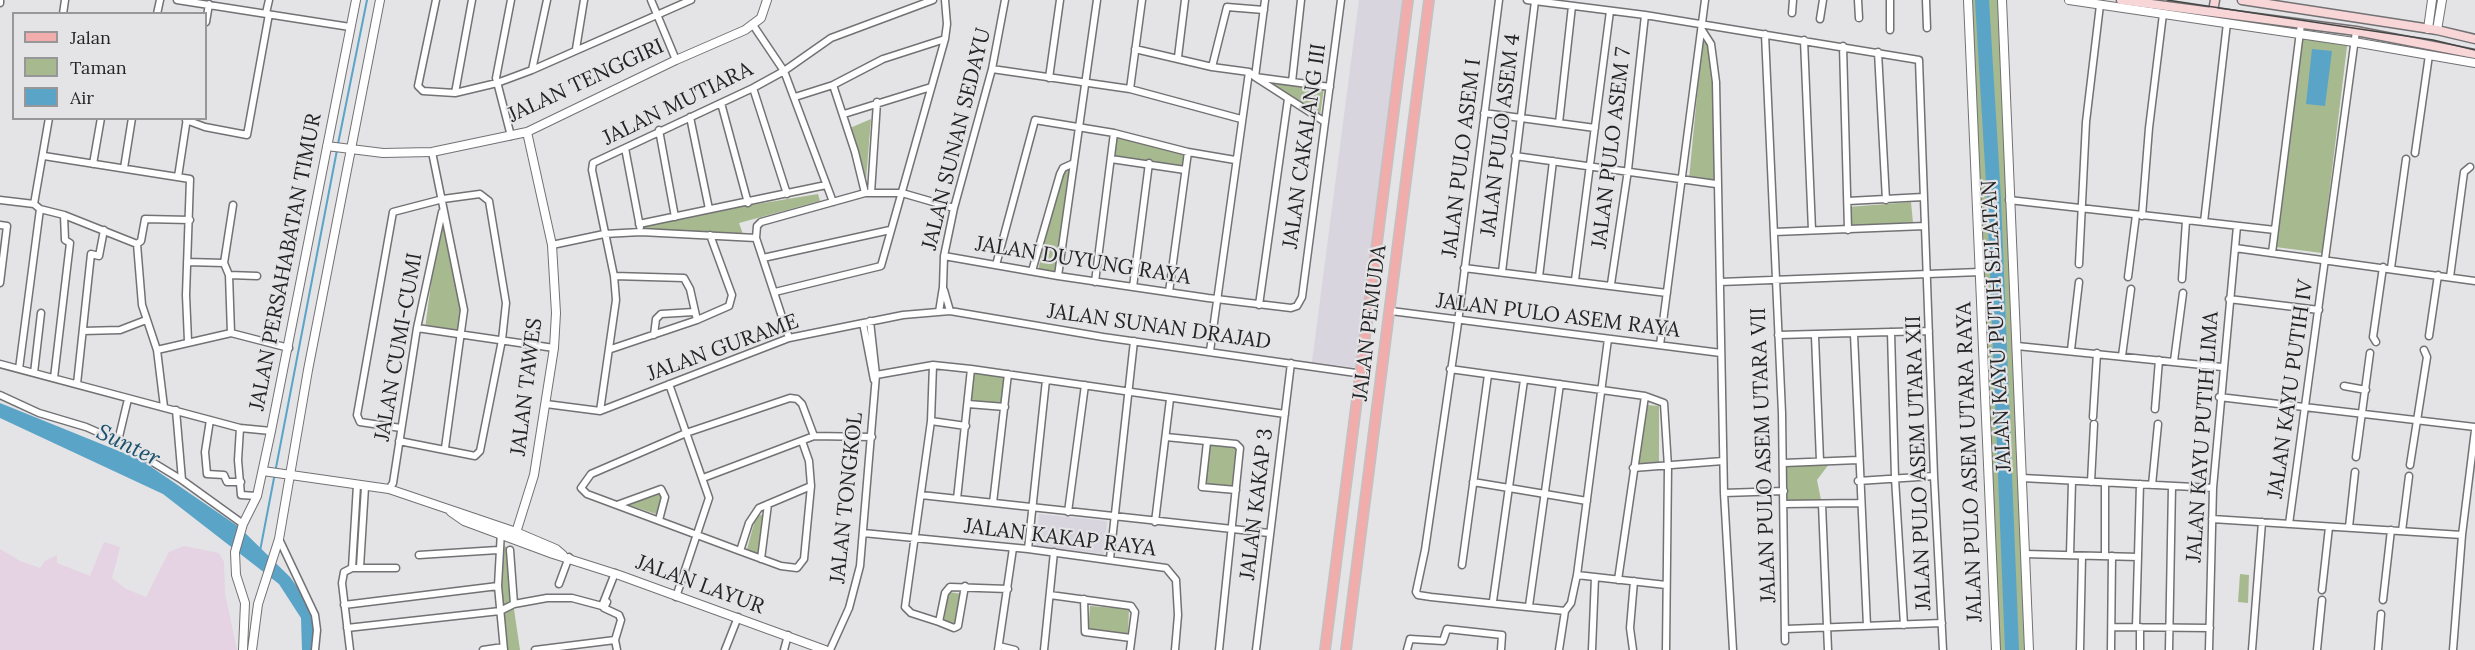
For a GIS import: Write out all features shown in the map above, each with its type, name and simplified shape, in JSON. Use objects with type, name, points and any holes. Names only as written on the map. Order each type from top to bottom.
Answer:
[{"type":"main road","name":"JALAN PEMUDA","points":[[1325,650],[1408,0]]},
{"type":"main road","name":"JALAN PEMUDA","points":[[1346,650],[1429,0]]},
{"type":"main road","points":[[2121,0],[2356,31],[2475,54]]},
{"type":"main road","points":[[2213,11],[2215,0]]},
{"type":"main road","points":[[2242,0],[2433,29],[2475,39]]},
{"type":"main road","points":[[1390,139],[1411,142]]},
{"type":"street","points":[[177,0],[350,27]]},
{"type":"street","points":[[188,120],[205,130],[243,136],[248,133],[270,0]]},
{"type":"street","name":"JALAN PERSAHABATAN TIMUR","points":[[245,603],[235,564],[243,526],[256,496],[263,471],[356,0]]},
{"type":"street","points":[[252,650],[259,600],[278,543],[286,474],[348,149],[380,0]]},
{"type":"street","points":[[436,0],[417,83],[418,88],[423,91],[455,93],[497,83],[532,70],[691,0]]},
{"type":"street","points":[[455,93],[472,0]]},
{"type":"street","points":[[511,0],[496,73],[511,136]]},
{"type":"street","points":[[532,70],[547,0]]},
{"type":"street","points":[[576,50],[584,0]]},
{"type":"street","points":[[651,0],[676,60]]},
{"type":"street","points":[[767,0],[761,18],[753,26],[784,71],[833,202]]},
{"type":"street","name":"JALAN MUTIARA","points":[[604,234],[592,170],[593,164],[659,130],[753,88],[784,71],[831,38],[933,0]]},
{"type":"street","points":[[775,292],[881,266],[945,39],[947,24],[945,0]]},
{"type":"street","name":"JALAN SUNAN SEDAYU","points":[[939,312],[944,287],[944,256],[954,208],[992,69],[1005,0]]},
{"type":"street","points":[[1048,78],[1060,0]]},
{"type":"street","points":[[1058,276],[1097,0]]},
{"type":"street","points":[[1130,89],[1142,0]]},
{"type":"street","points":[[1178,57],[1185,0]]},
{"type":"street","points":[[1255,77],[1265,0]]},
{"type":"street","points":[[1292,82],[1301,0]]},
{"type":"street","name":"JALAN CAKALANG III","points":[[1302,297],[1341,0]]},
{"type":"street","name":"JALAN PULO ASEM I","points":[[1493,602],[1418,595],[1416,592],[1458,321],[1498,0]]},
{"type":"street","points":[[1527,0],[1645,15],[1703,27],[1765,34],[1878,52],[1886,200]]},
{"type":"street","points":[[1660,345],[1705,0]]},
{"type":"street","points":[[1792,13],[1793,0]]},
{"type":"street","points":[[1820,19],[1823,0]]},
{"type":"street","points":[[1858,0],[1858,18]]},
{"type":"street","points":[[1890,0],[1890,30]]},
{"type":"street","points":[[1926,0],[1927,28]]},
{"type":"street","name":"JALAN PULO ASEM UTARA RAYA","points":[[1968,0],[1996,650]]},
{"type":"street","name":"JALAN KAYU PUTIH SELATAN","points":[[2002,0],[2029,650]]},
{"type":"street","points":[[2069,0],[2354,42],[2475,63]]},
{"type":"street","points":[[2432,0],[2433,29]]},
{"type":"street","points":[[2433,29],[2442,0]]},
{"type":"street","name":"JALAN PULO ASEM 4","points":[[1502,273],[1519,117],[1535,1]]},
{"type":"street","points":[[2079,264],[2086,122],[2100,5]]},
{"type":"street","points":[[1559,123],[1572,6]]},
{"type":"street","points":[[1212,67],[1227,7],[1264,10]]},
{"type":"street","points":[[1575,280],[1610,11]]},
{"type":"street","points":[[2128,277],[2139,216],[2163,14]]},
{"type":"street","name":"JALAN PULO ASEM 7","points":[[1611,284],[1628,170],[1645,15]]},
{"type":"street","points":[[2204,222],[2227,23]]},
{"type":"street","points":[[2272,253],[2301,24]]},
{"type":"street","name":"JALAN TENGGIRI","points":[[329,146],[383,153],[432,152],[527,132],[676,60],[753,26]]},
{"type":"street","points":[[1703,27],[1711,44],[1716,82],[1716,184],[1723,461],[1732,650]]},
{"type":"street","name":"JALAN KAYU PUTIH IV","points":[[2289,524],[2327,260],[2356,31]]},
{"type":"street","name":"JALAN PULO ASEM UTARA VII","points":[[1765,34],[1784,463],[1785,641]]},
{"type":"street","points":[[795,98],[833,85],[883,59],[945,39]]},
{"type":"street","points":[[1804,40],[1812,230]]},
{"type":"street","points":[[1843,46],[1848,230]]},
{"type":"street","points":[[1135,49],[1178,57],[1212,67],[1249,72],[1325,122]]},
{"type":"street","name":"JALAN PULO ASEM UTARA XII","points":[[1878,52],[1916,58],[1920,64],[1923,197],[1943,650]]},
{"type":"street","points":[[2415,153],[2429,55]]},
{"type":"street","points":[[992,69],[1130,89],[1241,119]]},
{"type":"street","points":[[1210,351],[1234,160],[1249,72]]},
{"type":"street","points":[[1255,77],[1330,87]]},
{"type":"street","points":[[833,85],[868,193]]},
{"type":"street","points":[[844,114],[931,87]]},
{"type":"street","points":[[753,88],[787,195]]},
{"type":"street","points":[[1258,305],[1288,99]]},
{"type":"street","points":[[721,102],[748,203]]},
{"type":"street","points":[[868,193],[877,102]]},
{"type":"street","points":[[1484,113],[1595,128]]},
{"type":"street","points":[[690,117],[710,209]]},
{"type":"street","points":[[996,265],[1033,124],[1038,119],[1114,133],[1188,152],[1234,160]]},
{"type":"street","points":[[34,204],[49,120]]},
{"type":"street","points":[[93,164],[101,120]]},
{"type":"street","points":[[124,168],[132,120]]},
{"type":"street","points":[[178,177],[186,120]]},
{"type":"street","points":[[659,130],[675,217]]},
{"type":"street","name":"JALAN TAWES","points":[[515,536],[534,475],[554,348],[556,280],[552,245],[527,132]]},
{"type":"street","points":[[1095,282],[1114,133]]},
{"type":"street","points":[[625,148],[641,232]]},
{"type":"street","points":[[432,152],[443,199],[442,211],[462,296],[462,334],[445,448]]},
{"type":"street","points":[[1169,292],[1188,152]]},
{"type":"street","points":[[44,156],[190,179],[187,262],[188,341]]},
{"type":"street","points":[[1515,156],[1716,184]]},
{"type":"street","points":[[1111,159],[1185,170]]},
{"type":"street","points":[[2391,268],[2406,159]]},
{"type":"street","points":[[1539,276],[1553,161]]},
{"type":"street","points":[[1032,271],[1060,174],[1063,168],[1074,163]]},
{"type":"street","points":[[1132,287],[1149,163]]},
{"type":"street","points":[[2450,277],[2464,172],[2470,167]]},
{"type":"street","points":[[639,224],[787,195],[826,185]]},
{"type":"street","points":[[789,338],[756,238],[757,226],[761,222],[868,193],[902,193],[954,208]]},
{"type":"street","points":[[399,441],[479,454],[502,340],[506,303],[489,201],[480,194],[443,199],[395,210],[357,415],[360,422],[401,428]]},
{"type":"street","points":[[1848,201],[1923,197]]},
{"type":"street","points":[[0,200],[34,204],[40,209],[64,215],[137,244]]},
{"type":"street","points":[[2009,200],[2275,230]]},
{"type":"street","points":[[231,333],[229,275],[224,263],[233,205]]},
{"type":"street","points":[[19,369],[40,209]]},
{"type":"street","name":"JALAN CUMI-CUMI","points":[[390,489],[417,328],[442,211]]},
{"type":"street","points":[[54,378],[70,243],[65,240],[64,215]]},
{"type":"street","points":[[164,407],[157,350],[146,320],[139,285],[137,244],[142,238],[145,219],[190,220]]},
{"type":"street","points":[[2182,279],[2186,221]]},
{"type":"street","points":[[0,225],[8,226],[0,283]]},
{"type":"street","points":[[1774,232],[1925,226]]},
{"type":"street","name":"JALAN KAYU PUTIH LIMA","points":[[2209,650],[2213,488],[2219,397],[2237,226]]},
{"type":"street","points":[[77,384],[91,254],[99,256],[104,230]]},
{"type":"street","points":[[763,258],[890,230]]},
{"type":"street","points":[[552,245],[604,234],[641,232],[756,238]]},
{"type":"street","points":[[600,411],[611,349],[616,300],[614,276],[604,234]]},
{"type":"street","points":[[611,349],[725,309],[732,299],[710,235]]},
{"type":"street","points":[[2235,248],[2475,281]]},
{"type":"street","name":"JALAN DUYUNG RAYA","points":[[944,256],[1095,282],[1258,305],[1294,308],[1302,297]]},
{"type":"street","points":[[187,262],[224,263]]},
{"type":"street","points":[[2376,342],[2373,337],[2383,267]]},
{"type":"street","points":[[1464,268],[1611,284],[1667,293]]},
{"type":"street","name":"JALAN PULO ASEM UTARA RAYA","points":[[1720,282],[1980,272]]},
{"type":"street","points":[[229,275],[257,276]]},
{"type":"street","points":[[2429,336],[2438,275]]},
{"type":"street","points":[[614,276],[684,279],[690,289],[697,320]]},
{"type":"street","points":[[2071,350],[2079,282]]},
{"type":"street","name":"JALAN SUNAN SEDAYU","points":[[944,287],[950,311]]},
{"type":"street","points":[[2122,356],[2131,289]]},
{"type":"street","points":[[2174,361],[2183,293]]},
{"type":"street","points":[[2229,299],[2319,310]]},
{"type":"street","name":"JALAN SUNAN DRAJAD","points":[[950,311],[1134,341],[1362,374]]},
{"type":"street","name":"JALAN GURAME","points":[[546,404],[600,411],[789,338],[866,322],[950,311]]},
{"type":"street","name":"JALAN PULO ASEM RAYA","points":[[1391,311],[1721,353]]},
{"type":"street","points":[[654,335],[656,319],[661,314],[694,312]]},
{"type":"street","points":[[34,373],[41,313]]},
{"type":"street","points":[[83,331],[120,330],[146,320]]},
{"type":"street","name":"JALAN TONGKOL","points":[[830,650],[849,608],[860,566],[875,377],[871,375],[866,322]]},
{"type":"street","points":[[417,328],[554,348]]},
{"type":"street","points":[[1778,336],[1929,331]]},
{"type":"street","points":[[1891,332],[1895,478],[1904,625]]},
{"type":"street","points":[[157,350],[188,341],[231,333],[289,348]]},
{"type":"street","points":[[1854,334],[1858,481],[1867,626]]},
{"type":"street","points":[[1815,336],[1820,461]]},
{"type":"street","points":[[1559,650],[1565,611],[1571,603],[1577,575],[1608,339]]},
{"type":"street","points":[[1110,559],[1134,341]]},
{"type":"street","points":[[2017,346],[2222,367]]},
{"type":"street","points":[[2410,465],[2427,357],[2424,350]]},
{"type":"street","points":[[2091,482],[2097,353]]},
{"type":"street","points":[[2356,458],[2370,353]]},
{"type":"street","points":[[2155,409],[2159,360]]},
{"type":"street","name":"JALAN KAKAP 3","points":[[1256,650],[1291,363]]},
{"type":"street","points":[[0,364],[240,428],[271,431]]},
{"type":"street","points":[[875,377],[933,365],[1284,414]]},
{"type":"street","points":[[933,365],[931,421],[904,607],[911,613],[954,628],[958,627],[965,586]]},
{"type":"street","points":[[957,499],[971,369]]},
{"type":"street","points":[[1450,369],[1645,396],[1659,400],[1666,406],[1668,467],[1666,650]]},
{"type":"street","points":[[993,503],[1008,374]]},
{"type":"street","points":[[1461,566],[1488,375]]},
{"type":"street","points":[[1028,549],[1046,380]]},
{"type":"street","points":[[1524,380],[1493,602],[1565,611]]},
{"type":"street","points":[[669,384],[709,498],[676,597]]},
{"type":"street","points":[[1528,606],[1560,384]]},
{"type":"street","points":[[1068,512],[1085,385]]},
{"type":"street","points":[[2344,386],[2366,390]]},
{"type":"street","points":[[0,395],[39,413],[86,427],[118,441],[182,480],[243,526]]},
{"type":"street","points":[[1618,580],[1645,396]]},
{"type":"street","points":[[2219,397],[2475,428],[2462,535],[2453,650]]},
{"type":"street","points":[[802,441],[809,461],[811,486],[802,565],[794,568],[761,559],[587,494],[580,488],[591,474],[686,433],[790,398],[797,399],[802,404],[814,436]]},
{"type":"street","points":[[118,441],[128,399]]},
{"type":"street","points":[[1155,522],[1170,399]]},
{"type":"street","points":[[968,404],[1005,407]]},
{"type":"street","points":[[176,410],[182,480]]},
{"type":"street","points":[[210,420],[205,452],[207,474],[224,475],[227,482],[241,482]]},
{"type":"street","points":[[931,421],[966,426]]},
{"type":"street","points":[[2152,485],[2158,424]]},
{"type":"street","points":[[240,428],[238,460],[241,495],[256,496]]},
{"type":"street","points":[[703,478],[814,436],[872,437]]},
{"type":"street","points":[[1166,437],[1236,444],[1240,448],[1219,650]]},
{"type":"street","points":[[1207,442],[1202,487],[1236,490]]},
{"type":"street","points":[[1784,463],[1858,460]]},
{"type":"street","points":[[1633,468],[1723,461]]},
{"type":"street","name":"JALAN LAYUR","points":[[263,471],[390,489],[451,512],[468,514],[501,531],[556,549],[566,556],[676,597],[738,616],[788,635],[810,647],[825,650]]},
{"type":"street","points":[[2349,527],[2355,472]]},
{"type":"street","points":[[1858,481],[1934,476]]},
{"type":"street","points":[[2402,531],[2409,476]]},
{"type":"street","points":[[2022,478],[2213,488]]},
{"type":"street","points":[[2070,555],[2072,481]]},
{"type":"street","points":[[1473,482],[1587,501]]},
{"type":"street","points":[[2104,556],[2105,483]]},
{"type":"street","points":[[2140,484],[2138,557],[2140,650]]},
{"type":"street","points":[[356,567],[361,486]]},
{"type":"street","points":[[740,551],[754,515],[768,504],[811,486]]},
{"type":"street","points":[[2169,650],[2172,486]]},
{"type":"street","points":[[617,505],[661,489],[665,498],[658,520]]},
{"type":"street","points":[[2354,489],[2362,490]]},
{"type":"street","points":[[1724,493],[1784,491]]},
{"type":"street","points":[[921,495],[1269,533]]},
{"type":"street","points":[[1784,504],[1860,503]]},
{"type":"street","points":[[761,559],[768,504]]},
{"type":"street","points":[[1822,504],[1828,650]]},
{"type":"street","points":[[2212,519],[2462,535]]},
{"type":"street","points":[[2252,650],[2262,522]]},
{"type":"street","points":[[2322,590],[2329,526]]},
{"type":"street","points":[[2383,600],[2391,530]]},
{"type":"street","points":[[483,650],[503,649],[498,586],[498,550],[501,531]]},
{"type":"street","name":"JALAN KAKAP RAYA","points":[[863,533],[1028,549],[1159,566],[1173,574],[1178,615],[1175,650]]},
{"type":"street","points":[[278,543],[315,615],[317,630],[315,650]]},
{"type":"street","points":[[1013,548],[999,648],[1015,650]]},
{"type":"street","points":[[419,555],[498,550]]},
{"type":"street","points":[[510,550],[514,604]]},
{"type":"street","points":[[1044,650],[1054,552]]},
{"type":"street","points":[[2025,554],[2138,557]]},
{"type":"street","points":[[2080,650],[2082,555]]},
{"type":"street","points":[[559,584],[566,556]]},
{"type":"street","points":[[2111,650],[2112,556]]},
{"type":"street","points":[[350,650],[344,605],[344,572],[356,567],[396,568]]},
{"type":"street","points":[[348,628],[500,611],[514,604],[560,597],[602,606],[617,574]]},
{"type":"street","points":[[617,574],[604,608],[619,615],[621,623],[615,640],[617,650]]},
{"type":"street","points":[[1577,575],[1666,585]]},
{"type":"street","points":[[1592,650],[1595,577]]},
{"type":"street","points":[[1633,650],[1630,628],[1634,582]]},
{"type":"street","points":[[344,605],[498,586]]},
{"type":"street","points":[[939,622],[947,590],[965,586],[1008,590]]},
{"type":"street","points":[[1050,595],[1131,606],[1134,612],[1130,650]]},
{"type":"street","points":[[1084,599],[1083,627],[1085,632],[1131,638]]},
{"type":"street","points":[[243,650],[245,603],[259,600]]},
{"type":"street","points":[[2317,650],[2322,600]]},
{"type":"street","points":[[2378,650],[2381,614]]},
{"type":"street","points":[[725,650],[738,616]]},
{"type":"street","points":[[1786,629],[1942,623]]},
{"type":"street","points":[[2112,627],[2210,628]]},
{"type":"street","points":[[1407,650],[1411,638],[1443,641],[1447,629],[1502,635],[1501,650]]},
{"type":"street","points":[[784,650],[788,635]]},
{"type":"street","points":[[536,650],[615,640]]},
{"type":"shaded area","points":[[1359,0],[1406,0],[1358,368],[1312,362]]},
{"type":"shaded area","points":[[1039,514],[1107,521],[1104,554],[1036,546]]},
{"type":"shaded area","points":[[104,542],[120,547],[112,578],[126,589],[146,597],[169,552],[184,546],[219,553],[224,562],[225,593],[237,650],[0,650],[0,549],[20,561],[40,568],[45,561],[57,555],[57,563],[90,576]]},
{"type":"green space","points":[[1968,0],[2002,0],[2029,650],[1996,650]]},
{"type":"green space","points":[[2296,29],[2348,38],[2322,253],[2275,247]]},
{"type":"green space","points":[[1703,33],[1710,48],[1720,183],[1689,179]]},
{"type":"green space","points":[[1264,81],[1324,88],[1320,116]]},
{"type":"green space","points":[[871,119],[866,180],[850,128]]},
{"type":"green space","points":[[1120,137],[1184,153],[1182,169],[1113,158],[1116,138]]},
{"type":"green space","points":[[1070,167],[1056,276],[1037,274],[1063,168]]},
{"type":"green space","points":[[818,194],[820,201],[739,223],[745,240],[644,230],[642,223]]},
{"type":"green space","points":[[1911,202],[1913,223],[1849,226],[1848,207]]},
{"type":"green space","points":[[443,219],[460,297],[460,333],[425,329],[432,275]]},
{"type":"green space","points":[[973,371],[1006,375],[1003,405],[970,402]]},
{"type":"green space","points":[[1647,405],[1659,406],[1659,464],[1638,466]]},
{"type":"green space","points":[[1209,444],[1236,447],[1232,487],[1204,485]]},
{"type":"green space","points":[[1829,464],[1817,480],[1821,500],[1786,501],[1785,465]]},
{"type":"green space","points":[[661,492],[659,515],[629,505]]},
{"type":"green space","points":[[765,514],[760,558],[746,553],[756,516]]},
{"type":"green space","points":[[502,545],[511,549],[511,589],[520,650],[507,650],[499,591]]},
{"type":"green space","points":[[2240,574],[2249,575],[2248,603],[2238,602]]},
{"type":"green space","points":[[949,592],[962,594],[957,625],[944,620]]},
{"type":"green space","points":[[1090,606],[1129,609],[1128,634],[1088,631]]},
{"type":"water","points":[[2312,49],[2332,51],[2325,106],[2306,104]]},
{"type":"water","points":[[0,403],[141,460],[239,527],[290,577],[311,606],[316,627],[312,650],[302,650],[301,618],[279,584],[163,494],[0,418]]},
{"type":"waterway","points":[[338,144],[367,0]]},
{"type":"waterway","points":[[1982,0],[1994,199],[2012,650]]},
{"type":"waterway","points":[[260,551],[337,150]]},
{"type":"tram line","points":[[2167,0],[2433,40],[2475,50]]},
{"type":"water label","name":"Sunter","points":[[128,446]]}]
